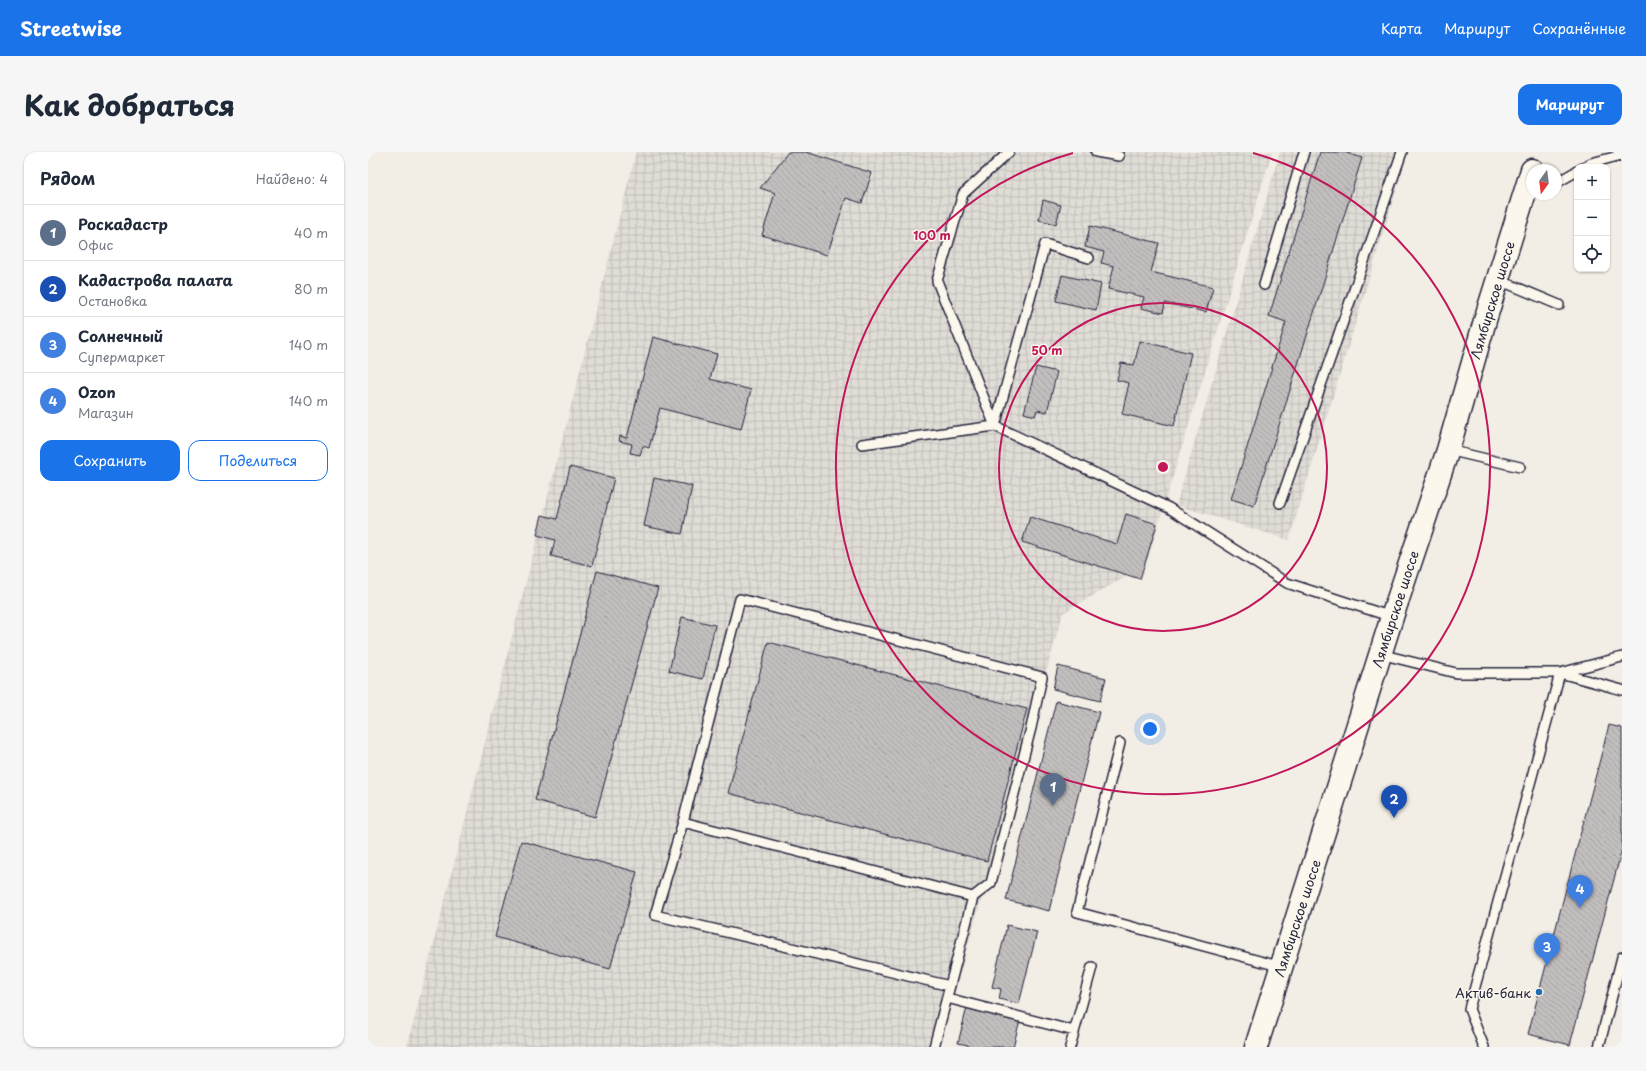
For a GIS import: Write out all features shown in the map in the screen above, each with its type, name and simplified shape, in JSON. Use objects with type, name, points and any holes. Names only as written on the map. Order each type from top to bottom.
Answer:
[{"type":"main road","name":"Лямбирское шоссе","points":[[1534,164],[1538,152]]},
{"type":"main road","name":"Лямбирское шоссе","points":[[1256,1047],[1380,654],[1448,450],[1486,318],[1527,200]]},
{"type":"lane","points":[[995,426],[937,281],[963,194],[1009,152]]},
{"type":"lane","points":[[1096,152],[1118,156]]},
{"type":"lane","points":[[1264,285],[1304,152]]},
{"type":"lane","points":[[1280,503],[1402,152]]},
{"type":"lane","points":[[1589,164],[1622,155]]},
{"type":"lane","points":[[1562,180],[1574,173]]},
{"type":"lane","points":[[995,426],[1045,244],[1089,258]]},
{"type":"lane","points":[[1499,280],[1559,305]]},
{"type":"lane","points":[[862,444],[995,426],[1168,508],[1286,583],[1392,617]]},
{"type":"lane","points":[[1448,450],[1520,467]]},
{"type":"lane","points":[[934,1047],[947,998],[973,897],[991,883],[1031,728],[1042,677],[740,599],[683,822],[656,915],[950,986]]},
{"type":"lane","points":[[1380,654],[1456,673],[1560,673],[1622,657]]},
{"type":"lane","points":[[1560,673],[1622,690]]},
{"type":"lane","points":[[1484,1047],[1469,1009],[1560,673]]},
{"type":"lane","points":[[1120,743],[1078,912],[1282,967]]},
{"type":"lane","points":[[683,822],[973,897]]},
{"type":"lane","points":[[1599,1047],[1622,957]]},
{"type":"lane","points":[[1070,1047],[1092,967]]},
{"type":"lane","points":[[947,998],[1074,1031]]},
{"type":"shaded area","points":[[636,152],[1272,152],[1146,565],[1063,613],[939,1047],[407,1047]]},
{"type":"shaded area","points":[[1280,152],[1408,152],[1289,540],[1176,505]]},
{"type":"building","points":[[788,152],[806,152],[872,173],[862,203],[846,198],[827,255],[762,235],[775,193],[760,188]]},
{"type":"building","points":[[1320,152],[1344,152],[1362,158],[1254,506],[1231,499],[1286,322],[1269,316]]},
{"type":"building","points":[[1043,200],[1061,205],[1056,224],[1039,220]]},
{"type":"building","points":[[1090,226],[1159,243],[1151,272],[1213,287],[1206,312],[1165,303],[1163,313],[1141,308],[1144,297],[1108,289],[1114,266],[1101,263],[1104,252],[1085,247]]},
{"type":"building","points":[[1062,275],[1101,284],[1096,310],[1056,301]]},
{"type":"building","points":[[653,337],[717,354],[710,379],[751,390],[741,429],[660,408],[649,448],[643,446],[640,455],[630,453],[632,444],[619,441],[620,436],[627,438]]},
{"type":"building","points":[[1140,341],[1191,353],[1174,426],[1122,414],[1129,383],[1117,380],[1121,363],[1134,365]]},
{"type":"building","points":[[1036,367],[1057,372],[1047,412],[1037,410],[1035,416],[1024,413]]},
{"type":"building","points":[[570,467],[614,478],[592,566],[551,556],[555,540],[537,535],[542,515],[557,519]]},
{"type":"building","points":[[654,478],[692,486],[682,534],[644,526]]},
{"type":"building","points":[[1126,514],[1157,524],[1140,579],[1022,542],[1030,517],[1117,544]]},
{"type":"building","points":[[597,571],[658,588],[595,817],[535,800]]},
{"type":"building","points":[[682,617],[715,625],[703,679],[669,671]]},
{"type":"building","points":[[768,642],[1027,709],[987,861],[728,793]]},
{"type":"building","points":[[1058,666],[1106,678],[1100,701],[1053,689]]},
{"type":"building","points":[[1056,701],[1099,712],[1049,911],[1006,900]]},
{"type":"building","points":[[1609,725],[1622,728],[1622,849],[1570,1045],[1528,1034]]},
{"type":"building","points":[[521,841],[637,872],[610,969],[495,937]]},
{"type":"building","points":[[1007,925],[1037,932],[1019,1004],[999,999],[1001,989],[992,987]]},
{"type":"building","points":[[967,1007],[1020,1020],[1013,1047],[968,1047],[968,1045],[958,1043]]},
{"type":"place","name":"Роскадастр","points":[[1053,806]]},
{"type":"place","name":"Кадастрова палата","points":[[1394,818]]},
{"type":"place","name":"Ozon","points":[[1580,908]]},
{"type":"place","name":"Солнечный","points":[[1547,966]]},
{"type":"place","name":"Актив-банк","points":[[1539,992]]}]
